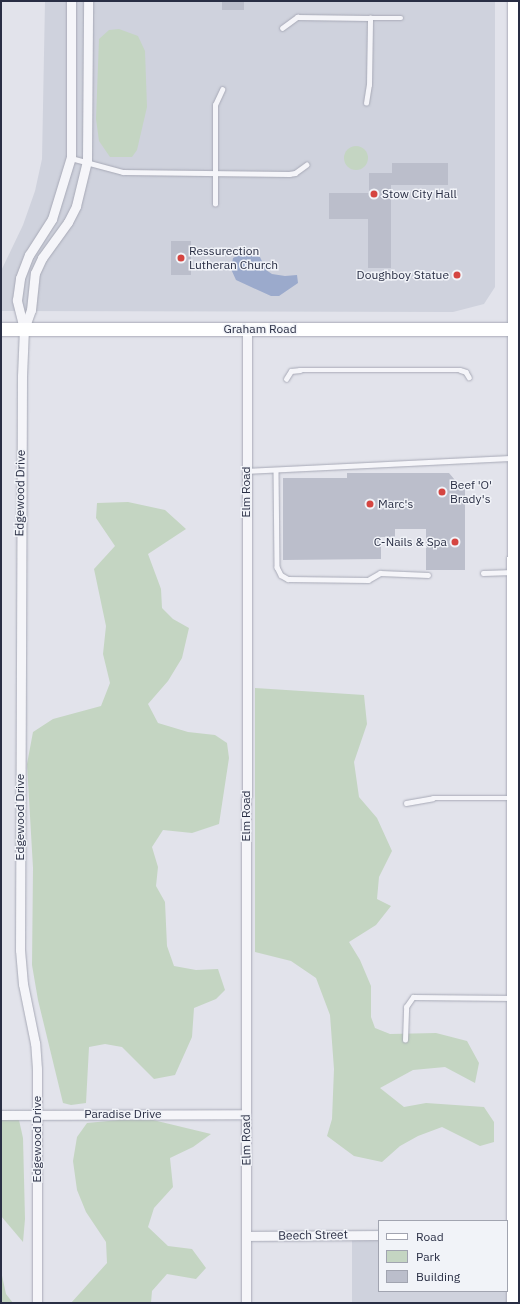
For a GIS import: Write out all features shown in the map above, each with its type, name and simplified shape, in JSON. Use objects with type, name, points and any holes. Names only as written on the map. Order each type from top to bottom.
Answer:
[{"type":"main road","points":[[514,1303],[516,1257],[510,1234],[516,1141],[514,998],[516,960],[517,848],[514,798],[517,738],[517,599],[514,572],[517,458],[517,110],[515,1]]},
{"type":"main road","name":"Graham Road","points":[[1,329],[517,329]]},
{"type":"street","points":[[24,329],[17,300],[20,278],[29,255],[52,219],[70,158],[71,1]]},
{"type":"street","points":[[24,329],[31,310],[35,272],[42,258],[68,222],[76,206],[87,161],[88,1]]},
{"type":"street","name":"Edgewood Drive","points":[[24,329],[20,509],[20,950],[23,984],[35,1044],[37,1114],[37,1303]]},
{"type":"street","name":"Elm Road","points":[[246,1303],[247,329]]},
{"type":"street","name":"Paradise Drive","points":[[1,1115],[245,1114]]},
{"type":"street","name":"Beech Street","points":[[246,1236],[378,1234]]},
{"type":"lane","points":[[282,28],[297,17],[401,18]]},
{"type":"lane","points":[[366,103],[369,90],[370,18]]},
{"type":"lane","points":[[215,204],[215,105],[222,90]]},
{"type":"lane","points":[[70,158],[87,161],[123,172],[295,174],[306,165]]},
{"type":"lane","points":[[286,379],[291,371],[300,370],[460,370],[466,372],[469,377]]},
{"type":"lane","points":[[246,471],[517,458]]},
{"type":"lane","points":[[276,470],[277,568],[281,575],[288,579],[368,580],[380,574],[428,575]]},
{"type":"lane","points":[[482,573],[514,572]]},
{"type":"lane","points":[[406,803],[433,798],[514,798]]},
{"type":"lane","points":[[405,1040],[406,1007],[413,997],[514,998]]},
{"type":"shaded area","points":[[45,1],[495,1],[495,287],[484,304],[453,312],[1,311],[1,271],[23,225],[35,191],[42,159]]},
{"type":"shaded area","points":[[508,1234],[513,1234],[519,1303],[352,1303],[352,1235],[378,1235],[378,1292],[508,1292]]},
{"type":"green space","points":[[119,29],[138,36],[145,51],[147,107],[137,150],[132,157],[110,157],[99,141],[96,119],[99,39],[109,30]]},
{"type":"green space","points":[[356,146],[365,149],[368,158],[365,167],[356,170],[347,167],[344,158],[347,149]]},
{"type":"green space","points":[[128,502],[165,510],[186,529],[148,554],[161,589],[162,608],[173,619],[189,628],[182,658],[168,681],[148,704],[158,723],[188,732],[215,735],[227,743],[229,758],[219,824],[192,833],[163,830],[152,847],[158,867],[156,886],[165,902],[167,946],[174,966],[196,970],[218,969],[225,990],[216,999],[194,1008],[192,1037],[175,1075],[154,1079],[122,1047],[105,1044],[89,1047],[86,1103],[71,1105],[63,1103],[38,1000],[32,965],[33,868],[27,764],[33,732],[53,719],[101,706],[110,683],[103,654],[106,626],[94,569],[115,546],[96,518],[97,503]]},
{"type":"green space","points":[[255,688],[364,695],[367,724],[354,762],[359,797],[377,818],[392,851],[379,877],[377,899],[391,906],[376,925],[349,942],[360,960],[371,986],[371,1017],[375,1028],[390,1034],[436,1033],[467,1041],[479,1063],[475,1083],[445,1067],[413,1070],[380,1088],[404,1107],[426,1103],[484,1107],[494,1122],[494,1142],[480,1146],[442,1127],[418,1136],[400,1146],[382,1162],[354,1156],[327,1136],[332,1119],[334,1069],[330,1015],[316,978],[291,961],[255,952]]},
{"type":"green space","points":[[1,1120],[19,1120],[23,1138],[25,1219],[23,1242],[1,1216]]},
{"type":"green space","points":[[119,1120],[153,1120],[211,1134],[193,1147],[170,1158],[173,1187],[154,1208],[148,1227],[168,1246],[192,1249],[206,1268],[196,1279],[167,1274],[152,1291],[151,1303],[71,1303],[107,1263],[106,1242],[86,1212],[77,1190],[73,1161],[77,1137],[87,1123]]},
{"type":"green space","points":[[1,1271],[6,1294],[13,1303],[1,1303]]},
{"type":"water","points":[[245,252],[260,257],[266,270],[272,274],[285,276],[297,275],[298,283],[279,296],[271,296],[236,280],[231,269],[233,258]]},
{"type":"building","points":[[222,1],[244,1],[244,10],[222,10]]},
{"type":"building","points":[[392,163],[448,163],[448,185],[391,185],[391,268],[368,268],[368,219],[329,219],[329,193],[369,193],[369,173],[392,173]]},
{"type":"building","name":"Ressurection Lutheran Church","points":[[171,241],[191,241],[191,275],[171,275]]},
{"type":"building","points":[[347,473],[449,473],[460,486],[465,487],[465,570],[426,570],[426,529],[395,529],[395,537],[381,537],[381,559],[283,560],[283,478],[347,478]]},
{"type":"place","name":"Stow City Hall","points":[[374,194]]},
{"type":"place","name":"Ressurection Lutheran Church","points":[[181,258]]},
{"type":"place","name":"Doughboy Statue","points":[[457,275]]},
{"type":"place","name":"Beef 'O' Brady's","points":[[442,492]]},
{"type":"place","name":"Marc's","points":[[370,504]]},
{"type":"place","name":"C-Nails & Spa","points":[[455,542]]}]
